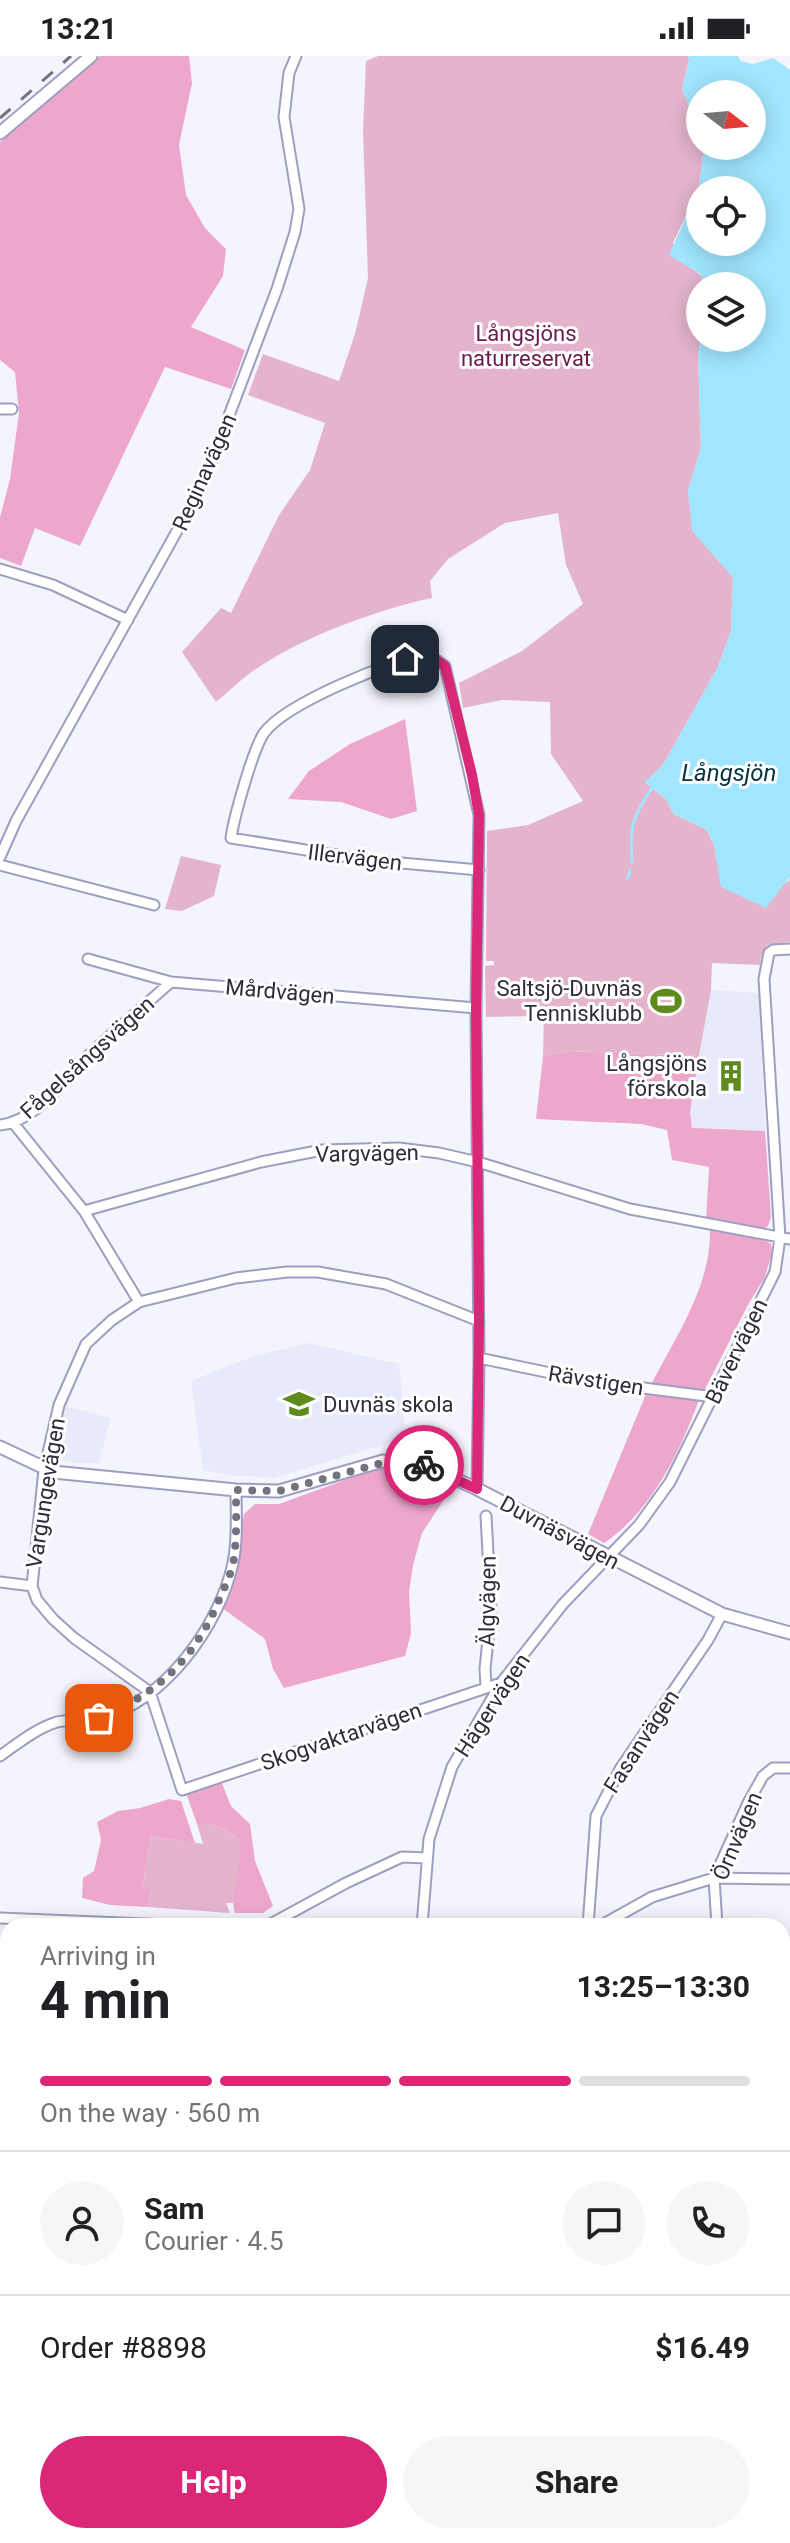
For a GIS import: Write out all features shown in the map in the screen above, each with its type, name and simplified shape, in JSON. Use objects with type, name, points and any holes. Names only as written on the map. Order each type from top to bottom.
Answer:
[{"type":"street","points":[[0,133],[91,56]]},
{"type":"street","name":"Reginavägen","points":[[0,857],[16,821],[203,484],[277,289],[299,209],[284,117],[289,73],[296,56]]},
{"type":"street","points":[[0,409],[12,409]]},
{"type":"street","points":[[0,569],[53,585],[128,620]]},
{"type":"street","name":"Illervägen","points":[[428,654],[445,666],[472,775],[479,815],[479,870],[368,860],[231,838],[261,737],[282,716],[339,686],[405,659],[428,654]]},
{"type":"street","points":[[0,865],[154,905]]},
{"type":"street","points":[[477,1489],[476,1008],[479,870]]},
{"type":"street","name":"Bävervägen","points":[[607,1557],[639,1525],[670,1482],[775,1272],[785,1238],[770,1092],[765,973],[769,953],[790,949]]},
{"type":"street","name":"Mårdvägen","points":[[88,959],[171,982],[476,1008]]},
{"type":"street","name":"Fågelsångsvägen","points":[[0,1125],[14,1124],[42,1103],[85,1059],[171,982]]},
{"type":"street","points":[[14,1124],[84,1211],[139,1302]]},
{"type":"street","name":"Vargvägen","points":[[84,1211],[261,1162],[322,1150],[399,1148],[478,1162],[630,1209],[785,1238]]},
{"type":"street","name":"Vargungevägen","points":[[32,1586],[44,1470],[59,1405],[86,1344],[112,1320],[139,1302],[236,1278],[318,1272],[386,1284],[479,1321]]},
{"type":"street","name":"Rävstigen","points":[[479,1358],[589,1381],[714,1397]]},
{"type":"street","name":"Duvnäsvägen","points":[[0,1447],[44,1470],[82,1477],[236,1490],[279,1491],[397,1459],[426,1465],[722,1614],[790,1633]]},
{"type":"street","points":[[0,1756],[55,1723],[99,1718],[126,1707],[150,1692],[188,1655],[207,1628],[234,1556],[236,1490]]},
{"type":"street","name":"Älgvägen","points":[[486,1516],[491,1609],[486,1687]]},
{"type":"street","name":"Hägervägen","points":[[422,1918],[429,1839],[452,1767],[501,1683],[563,1604],[607,1557]]},
{"type":"street","points":[[0,1582],[32,1586],[37,1600],[74,1638],[150,1692]]},
{"type":"street","name":"Fasanvägen","points":[[589,1918],[596,1816],[620,1769],[708,1640],[722,1614]]},
{"type":"street","name":"Skogvaktarvägen","points":[[150,1692],[182,1790],[501,1683]]},
{"type":"street","name":"Örnvägen","points":[[716,1918],[714,1878],[748,1803],[763,1776],[773,1768],[790,1768]]},
{"type":"street","points":[[282,1918],[402,1857],[426,1858]]},
{"type":"street","points":[[614,1918],[652,1897],[714,1878],[790,1879]]},
{"type":"street","points":[[2,1916],[40,1918]]},
{"type":"shaded area","points":[[100,56],[189,56],[192,83],[179,145],[186,195],[205,228],[226,249],[223,276],[191,327],[245,350],[231,389],[165,367],[80,546],[35,528],[21,566],[0,558],[0,517],[10,479],[19,413],[15,372],[0,360],[0,142]]},
{"type":"shaded area","points":[[405,719],[417,811],[391,819],[341,802],[288,799],[309,771],[350,744]]},
{"type":"shaded area","points":[[711,990],[759,993],[765,1131],[692,1129],[690,1112]]},
{"type":"shaded area","points":[[568,1051],[699,1056],[690,1112],[692,1128],[765,1131],[771,1217],[768,1226],[764,1229],[706,1220],[709,1167],[672,1160],[667,1130],[641,1124],[536,1119],[543,1056]]},
{"type":"shaded area","points":[[710,1230],[771,1244],[772,1252],[765,1277],[704,1391],[651,1385],[698,1291],[709,1251]]},
{"type":"shaded area","name":"Duvnäs skola","points":[[308,1343],[399,1364],[406,1438],[273,1478],[203,1470],[191,1381],[254,1356]]},
{"type":"shaded area","points":[[646,1394],[699,1400],[673,1460],[650,1498],[621,1530],[604,1543],[588,1534]]},
{"type":"shaded area","points":[[63,1406],[111,1418],[99,1463],[74,1463],[52,1458]]},
{"type":"shaded area","points":[[401,1466],[425,1471],[453,1486],[422,1533],[409,1592],[411,1633],[405,1656],[284,1688],[273,1669],[265,1639],[222,1608],[235,1573],[244,1514],[255,1504],[279,1504],[370,1471]]},
{"type":"shaded area","points":[[221,1781],[231,1806],[250,1824],[255,1861],[273,1906],[263,1913],[235,1913],[233,1905],[240,1857],[238,1837],[212,1824],[197,1824],[186,1793]]},
{"type":"shaded area","points":[[169,1799],[181,1801],[195,1843],[151,1836],[142,1889],[151,1890],[148,1907],[110,1905],[82,1898],[83,1878],[94,1871],[101,1840],[97,1822],[118,1811]]},
{"type":"green space","name":"Långsjöns naturreservat","points":[[378,56],[688,56],[682,90],[686,99],[686,160],[702,160],[700,176],[686,176],[686,216],[673,243],[684,263],[696,272],[686,272],[686,352],[699,352],[701,448],[688,490],[693,531],[733,577],[731,631],[718,667],[663,765],[645,782],[666,799],[674,814],[707,830],[714,845],[722,887],[788,882],[790,877],[790,942],[767,945],[760,965],[712,963],[711,990],[699,1056],[568,1051],[543,1056],[544,1016],[486,1017],[485,966],[494,965],[494,961],[486,961],[487,831],[528,825],[583,801],[551,754],[550,702],[502,700],[463,708],[459,683],[522,651],[583,604],[566,565],[558,513],[505,523],[448,559],[430,581],[432,598],[362,618],[290,649],[245,677],[216,702],[182,652],[221,608],[231,613],[279,515],[310,470],[325,423],[248,395],[263,354],[339,381],[355,334],[368,278],[363,131],[366,61]]},
{"type":"green space","points":[[181,856],[221,865],[214,896],[182,911],[165,909]]},
{"type":"green space","points":[[197,1824],[212,1824],[238,1837],[242,1851],[233,1903],[226,1903],[230,1913],[148,1907],[151,1891],[142,1889],[151,1836],[203,1844]]},
{"type":"water","name":"Långsjön","points":[[688,56],[738,56],[741,61],[753,64],[773,58],[790,70],[790,877],[766,908],[721,887],[714,845],[707,830],[674,814],[666,799],[645,782],[663,765],[718,667],[731,631],[733,577],[692,531],[688,490],[701,448],[699,352],[766,352],[766,272],[697,272],[669,255],[686,217],[686,256],[766,256],[766,176],[700,176],[702,160],[766,160],[766,80],[686,80],[686,99],[682,90]]},
{"type":"waterway","points":[[632,862],[634,822],[652,788]]},
{"type":"waterway","points":[[628,878],[630,870]]},
{"type":"railway","points":[[0,118],[71,56]]},
{"type":"way so far","points":[[99,1718],[126,1707],[150,1692],[174,1671],[207,1628],[230,1574],[234,1556],[236,1490],[279,1491],[397,1459],[424,1465]]},
{"type":"place","name":"Saltsjö-Duvnäs Tennisklubb","points":[[666,1001]]},
{"type":"place","name":"Långsjöns förskola","points":[[731,1076]]},
{"type":"place","name":"Duvnäs skola","points":[[299,1404]]},
{"type":"route","points":[[405,659],[428,654],[445,666],[479,815],[476,1008],[477,1489],[424,1465]]}]
